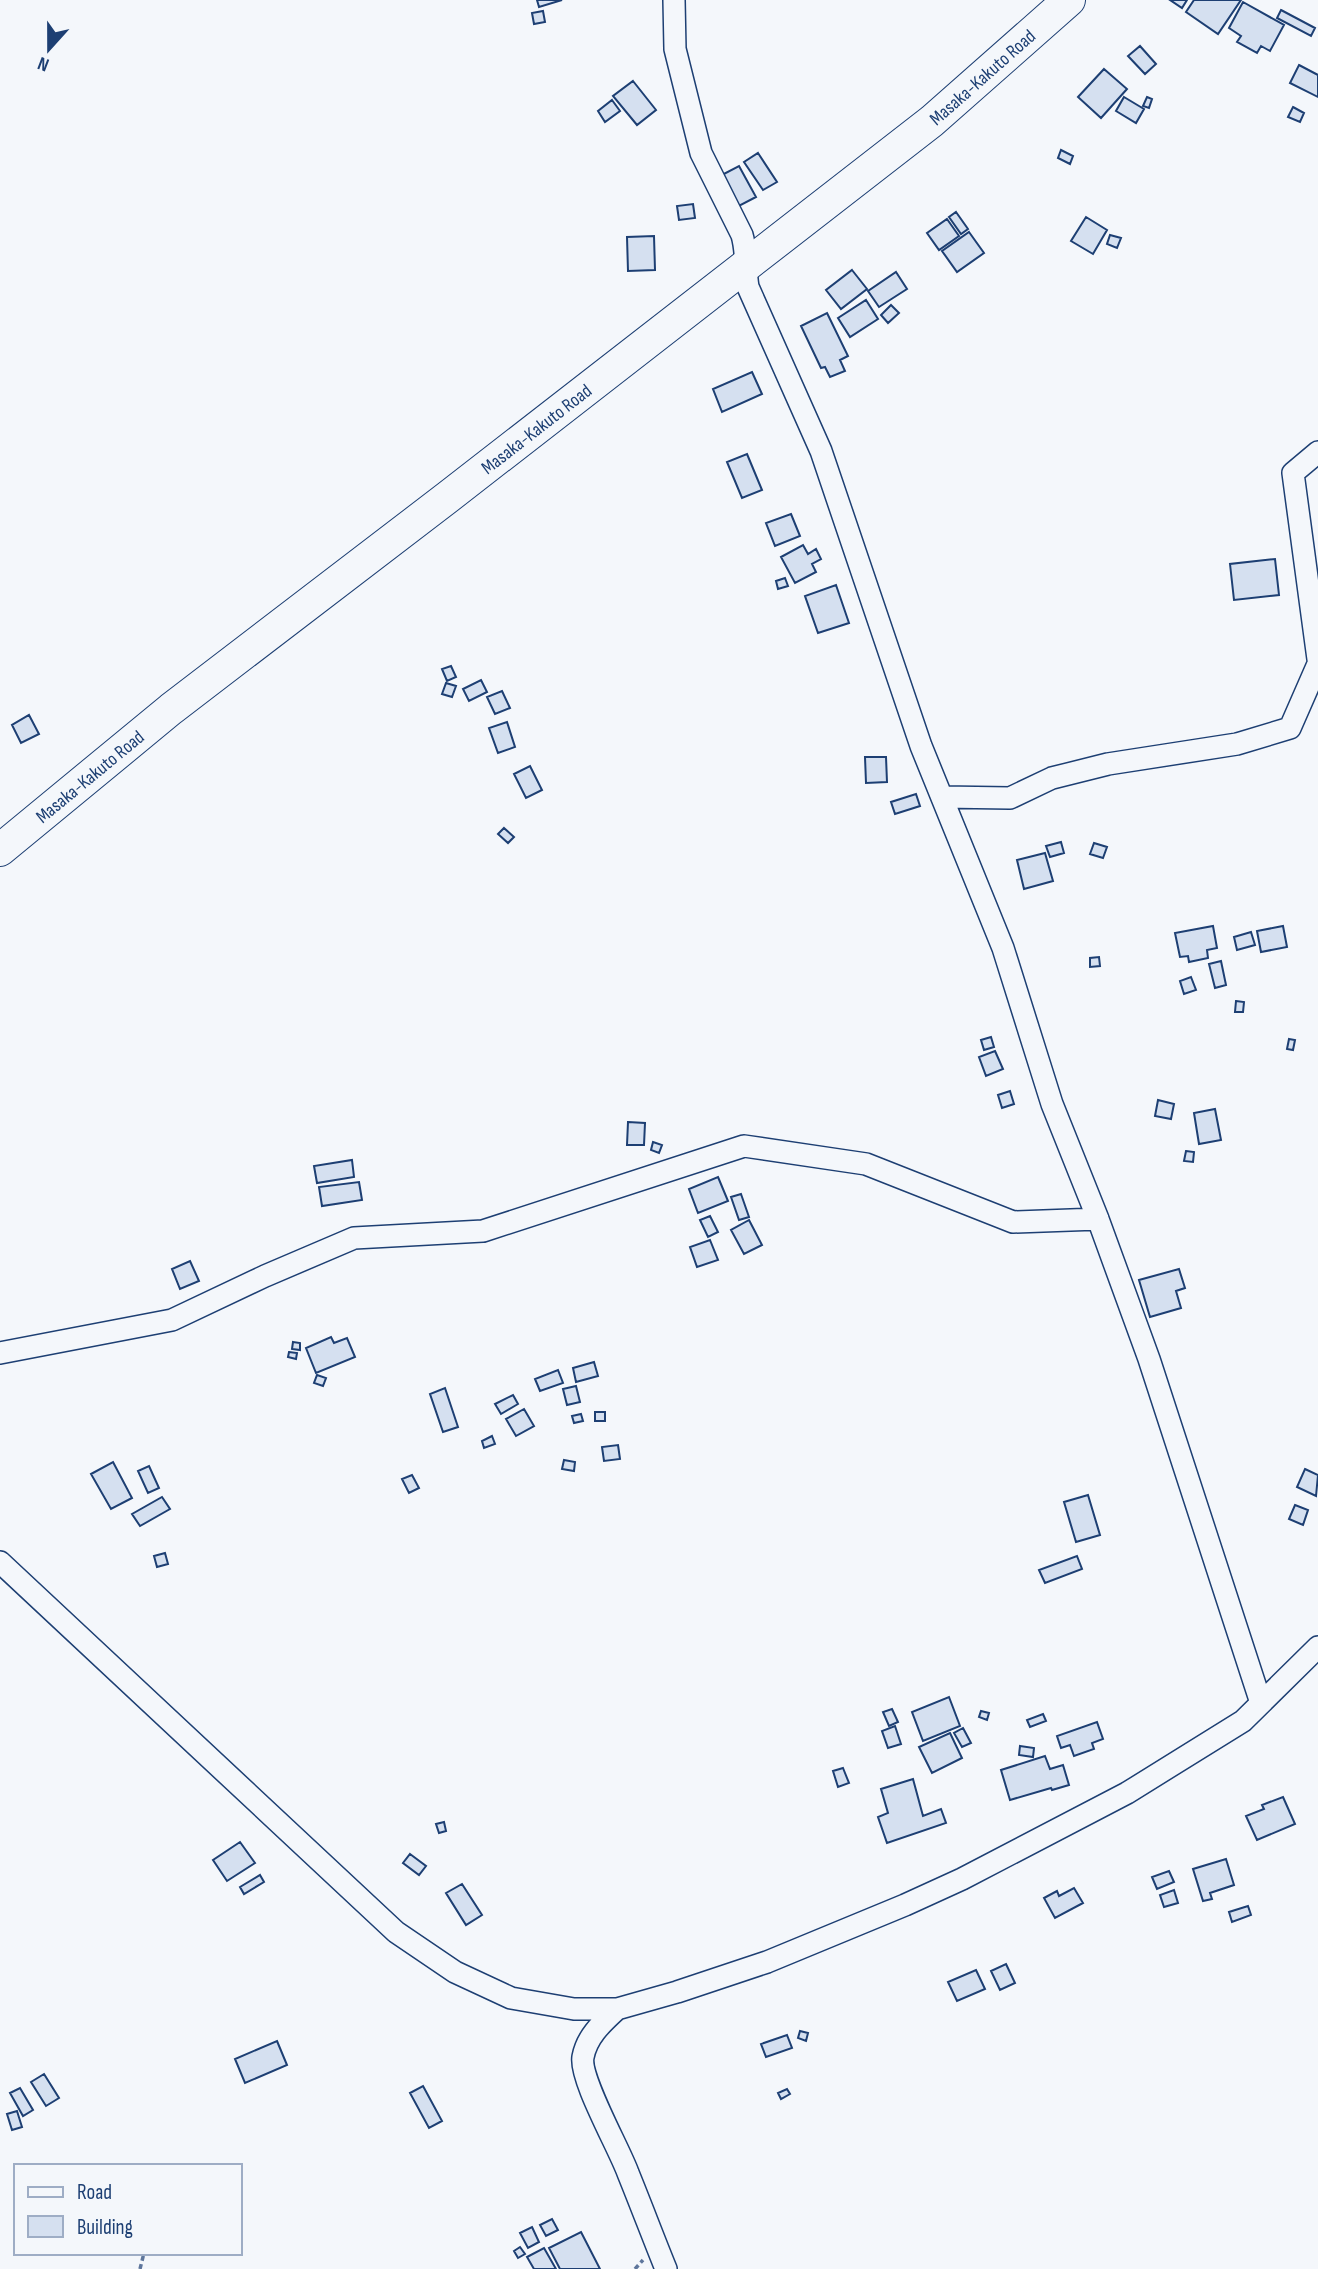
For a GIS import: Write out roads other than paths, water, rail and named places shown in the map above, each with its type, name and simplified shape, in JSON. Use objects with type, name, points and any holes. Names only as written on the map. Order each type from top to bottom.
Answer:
[{"type":"highway","name":"Masaka-Kakuto Road","points":[[0,850],[171,709],[932,121],[1069,0]]},
{"type":"street","points":[[674,0],[675,49],[701,153],[742,235],[746,247],[748,287],[821,451],[921,746],[1003,948],[1052,1104],[1098,1219],[1149,1359],[1261,1703]]},
{"type":"street","points":[[942,797],[1010,798],[1052,778],[1097,767],[1237,744],[1290,729],[1318,661],[1293,473],[1318,452]]},
{"type":"street","points":[[0,1353],[172,1320],[354,1238],[484,1231],[744,1146],[866,1164],[1013,1222],[1098,1219]]},
{"type":"street","points":[[0,1562],[396,1931],[455,1972],[511,1998],[574,2009],[617,2009],[767,1962],[962,1879],[1127,1793],[1243,1721],[1318,1647]]},
{"type":"street","points":[[617,2009],[595,2030],[582,2060],[586,2081],[628,2170],[666,2269]]}]
